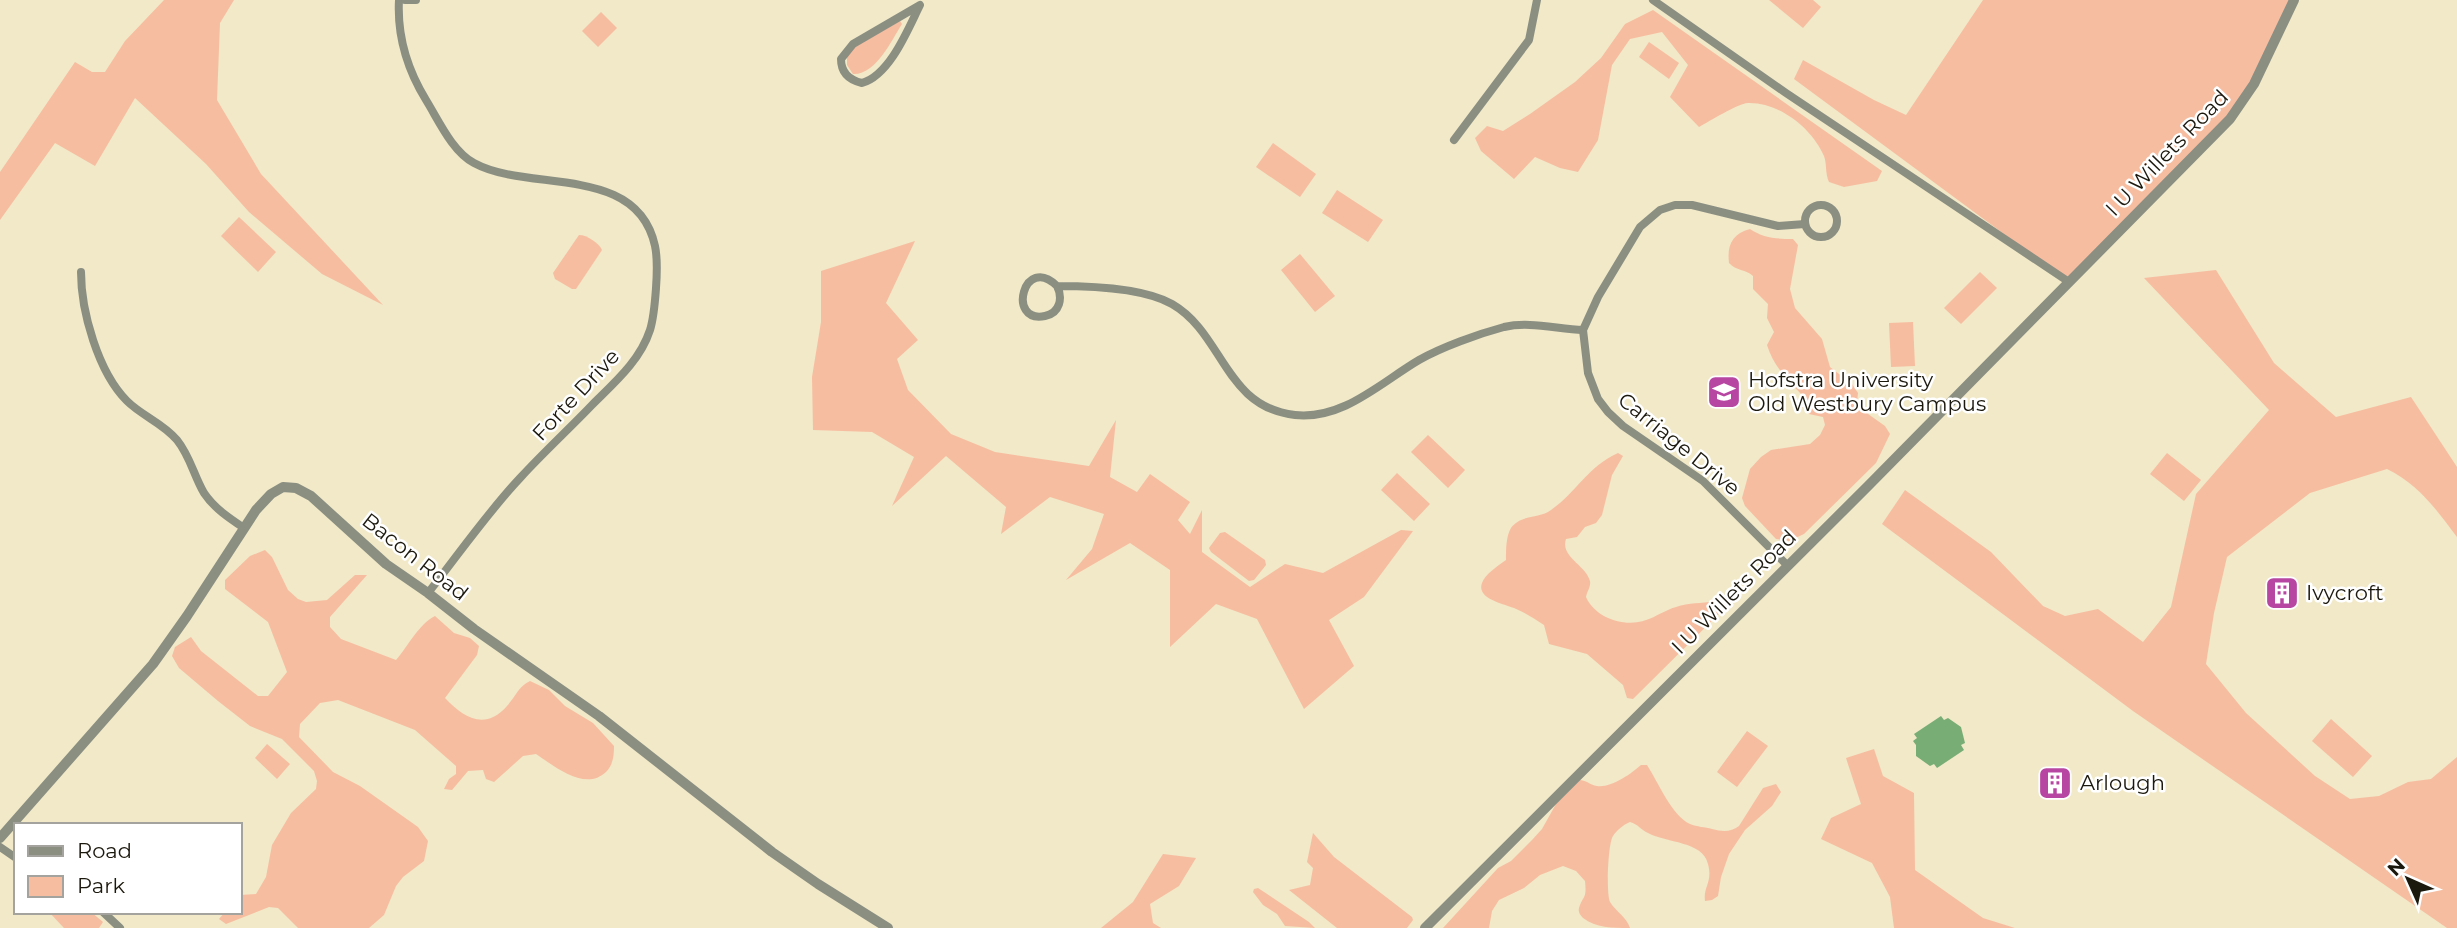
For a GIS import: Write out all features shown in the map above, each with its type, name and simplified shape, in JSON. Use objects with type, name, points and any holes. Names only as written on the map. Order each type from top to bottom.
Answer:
[{"type":"street","name":"Forte Drive","points":[[399,0],[397,24],[405,58],[418,87],[463,155],[484,167],[593,187],[614,194],[636,211],[647,224],[655,244],[658,264],[650,330],[627,370],[520,478],[428,593]]},
{"type":"street","points":[[405,0],[416,0]]},
{"type":"street","points":[[1454,140],[1529,40],[1537,0]]},
{"type":"street","points":[[1653,0],[1786,93],[2068,282]]},
{"type":"street","name":"I U Willets Road","points":[[1425,928],[2230,119],[2254,84],[2294,0]]},
{"type":"street","points":[[922,3],[900,44],[879,73],[862,83],[847,76],[842,70],[841,59],[853,44],[922,3]]},
{"type":"street","points":[[1057,286],[1061,298],[1051,314],[1040,317],[1024,307],[1022,296],[1026,285],[1036,279],[1048,279],[1057,286],[1141,294],[1173,304],[1196,323],[1227,372],[1247,394],[1269,408],[1296,415],[1321,414],[1343,408],[1421,359],[1500,328],[1529,325],[1583,330],[1598,297],[1640,227],[1660,211],[1675,205],[1692,205],[1777,226],[1805,225]]},
{"type":"street","points":[[1818,205],[1830,207],[1837,218],[1835,230],[1824,237],[1811,235],[1805,225],[1807,212],[1818,205]]},
{"type":"street","points":[[81,272],[84,308],[113,384],[128,402],[162,424],[178,442],[204,493],[218,509],[244,528]]},
{"type":"street","name":"Carriage Drive","points":[[1583,330],[1588,373],[1598,399],[1608,412],[1623,426],[1703,481],[1788,566]]},
{"type":"street","name":"Bacon Road","points":[[0,838],[153,664],[256,510],[283,486],[296,488],[311,496],[386,564],[599,716],[772,852],[888,928]]},
{"type":"street","points":[[105,914],[120,928]]},
{"type":"green space","points":[[164,0],[234,0],[220,23],[217,100],[261,174],[383,305],[322,274],[249,212],[206,164],[135,98],[95,166],[55,143],[0,220],[0,172],[75,62],[92,72],[105,72],[125,41]]},
{"type":"green space","points":[[1769,0],[1813,0],[1821,7],[1803,28]]},
{"type":"green space","points":[[1983,0],[2294,0],[2249,93],[2069,282],[1794,79],[1803,60],[1906,115]]},
{"type":"green space","points":[[1653,10],[1882,171],[1877,181],[1844,187],[1829,182],[1824,156],[1819,146],[1803,127],[1783,112],[1771,107],[1743,104],[1699,127],[1670,97],[1688,65],[1662,32],[1630,39],[1612,65],[1598,140],[1578,172],[1560,168],[1535,157],[1514,179],[1481,151],[1475,138],[1487,126],[1503,131],[1530,114],[1575,82],[1601,58],[1625,24]]},
{"type":"green space","points":[[601,12],[617,28],[598,47],[582,31]]},
{"type":"green space","points":[[900,21],[902,24],[876,63],[861,73],[853,74],[847,65],[847,56],[855,47]]},
{"type":"green space","points":[[1649,42],[1679,63],[1669,79],[1639,57]]},
{"type":"green space","points":[[1273,143],[1316,174],[1300,197],[1256,167]]},
{"type":"green space","points":[[1337,190],[1383,220],[1368,242],[1322,213]]},
{"type":"green space","points":[[239,217],[276,252],[258,272],[221,236]]},
{"type":"green space","points":[[1750,229],[1770,237],[1793,239],[1798,245],[1790,289],[1795,308],[1822,339],[1830,367],[1852,384],[1858,393],[1857,402],[1861,409],[1885,426],[1890,434],[1876,463],[1804,534],[1789,541],[1776,539],[1745,506],[1742,498],[1750,469],[1771,450],[1810,444],[1820,435],[1825,425],[1823,417],[1809,414],[1802,407],[1802,395],[1773,360],[1767,345],[1774,332],[1767,318],[1768,304],[1753,289],[1753,276],[1729,263],[1732,241]]},
{"type":"green space","points":[[579,235],[586,236],[602,250],[576,289],[572,289],[555,279],[553,273]]},
{"type":"green space","points":[[915,241],[886,303],[918,340],[897,359],[908,390],[951,434],[995,452],[1089,466],[1116,420],[1110,477],[1137,492],[1150,474],[1190,502],[1178,520],[1190,534],[1202,510],[1202,552],[1250,587],[1285,564],[1323,573],[1401,530],[1413,531],[1364,597],[1329,620],[1354,666],[1304,709],[1257,619],[1216,604],[1170,647],[1170,570],[1130,543],[1066,580],[1092,549],[1104,514],[1050,497],[1001,534],[1006,507],[946,456],[892,506],[914,457],[872,432],[813,430],[812,377],[821,322],[821,271]]},
{"type":"green space","points":[[1300,254],[1335,296],[1315,312],[1281,270]]},
{"type":"green space","points":[[2216,270],[2274,363],[2336,417],[2411,397],[2457,467],[2457,537],[2418,490],[2387,469],[2310,493],[2227,557],[2206,664],[2246,713],[2315,776],[2350,799],[2379,796],[2408,782],[2431,779],[2457,757],[2457,928],[2447,928],[2133,711],[1882,524],[1905,490],[1991,552],[2043,606],[2065,616],[2098,609],[2143,642],[2171,607],[2196,494],[2269,410],[2144,278]]},
{"type":"green space","points":[[1980,272],[1997,288],[1961,324],[1944,308]]},
{"type":"green space","points":[[1913,322],[1915,366],[1891,367],[1889,323]]},
{"type":"green space","points":[[1428,435],[1465,470],[1448,488],[1411,452]]},
{"type":"green space","points":[[1618,453],[1623,456],[1612,475],[1602,515],[1596,523],[1585,527],[1577,537],[1566,539],[1565,545],[1570,556],[1588,575],[1590,585],[1586,597],[1596,611],[1620,622],[1638,622],[1681,605],[1716,600],[1741,584],[1743,590],[1633,699],[1627,698],[1623,685],[1587,654],[1549,644],[1544,625],[1518,610],[1492,600],[1481,589],[1486,576],[1506,560],[1508,535],[1515,524],[1551,510],[1598,465]]},
{"type":"green space","points":[[2167,453],[2201,480],[2184,501],[2150,474]]},
{"type":"green space","points":[[1397,473],[1430,504],[1414,521],[1381,490]]},
{"type":"green space","points":[[1225,532],[1265,560],[1266,565],[1254,580],[1249,581],[1211,552],[1209,548],[1220,533]]},
{"type":"green space","points":[[265,550],[272,557],[288,590],[306,602],[327,600],[355,575],[367,575],[330,617],[330,627],[341,639],[396,660],[419,630],[435,616],[454,633],[470,638],[479,646],[477,655],[445,698],[452,705],[475,719],[491,718],[499,714],[530,681],[549,690],[565,706],[593,723],[614,746],[610,766],[598,777],[579,778],[536,754],[523,756],[494,782],[486,779],[483,770],[468,771],[452,790],[444,789],[449,779],[456,774],[456,766],[415,730],[338,700],[320,703],[300,724],[299,737],[333,772],[360,786],[418,827],[428,841],[424,861],[403,877],[396,886],[384,915],[369,928],[298,928],[278,908],[269,907],[226,924],[219,919],[223,914],[242,914],[242,895],[256,894],[266,877],[272,845],[291,813],[316,789],[317,781],[314,771],[282,739],[250,726],[179,668],[172,656],[175,647],[191,637],[201,651],[258,696],[268,696],[287,672],[268,622],[225,589],[225,580],[250,556]]},
{"type":"green space","points":[[2331,719],[2372,756],[2353,777],[2312,741]]},
{"type":"green space","points":[[1747,731],[1768,746],[1737,787],[1717,772]]},
{"type":"green space","points":[[267,744],[290,764],[277,779],[255,758]]},
{"type":"green space","points":[[1874,749],[1883,776],[1914,793],[1915,870],[1983,918],[2015,928],[1894,928],[1890,897],[1872,863],[1821,839],[1831,818],[1861,804],[1846,758]]},
{"type":"green space","points":[[1641,765],[1647,765],[1671,806],[1683,820],[1716,830],[1730,830],[1739,826],[1763,788],[1776,784],[1781,792],[1772,806],[1745,830],[1729,854],[1718,896],[1705,901],[1709,870],[1705,856],[1692,847],[1646,832],[1630,822],[1620,828],[1611,841],[1608,879],[1610,902],[1630,928],[1599,926],[1583,918],[1579,909],[1585,894],[1585,881],[1576,871],[1563,866],[1540,875],[1524,888],[1499,900],[1492,911],[1489,928],[1443,928],[1498,868],[1511,861],[1532,840],[1542,829],[1556,804],[1580,780],[1597,786],[1608,785]]},
{"type":"green space","points":[[1313,833],[1334,857],[1412,917],[1413,920],[1407,928],[1337,928],[1289,890],[1310,885],[1313,868],[1307,862]]},
{"type":"green space","points":[[1163,854],[1196,858],[1179,886],[1150,904],[1153,923],[1161,928],[1101,928],[1133,902]]},
{"type":"green space","points":[[1258,888],[1315,928],[1285,926],[1277,914],[1263,905],[1253,892]]},
{"type":"green space","points":[[51,914],[93,914],[103,922],[99,928],[64,928]]},
{"type":"shaded area","points":[[1941,716],[1961,727],[1965,743],[1961,745],[1964,750],[1937,768],[1916,756],[1916,745],[1913,741],[1917,738],[1914,734]]},
{"type":"place","name":"Hofstra University Old Westbury Campus","points":[[1724,392]]},
{"type":"place","name":"Ivycroft","points":[[2282,593]]},
{"type":"place","name":"Arlough","points":[[2055,783]]}]
